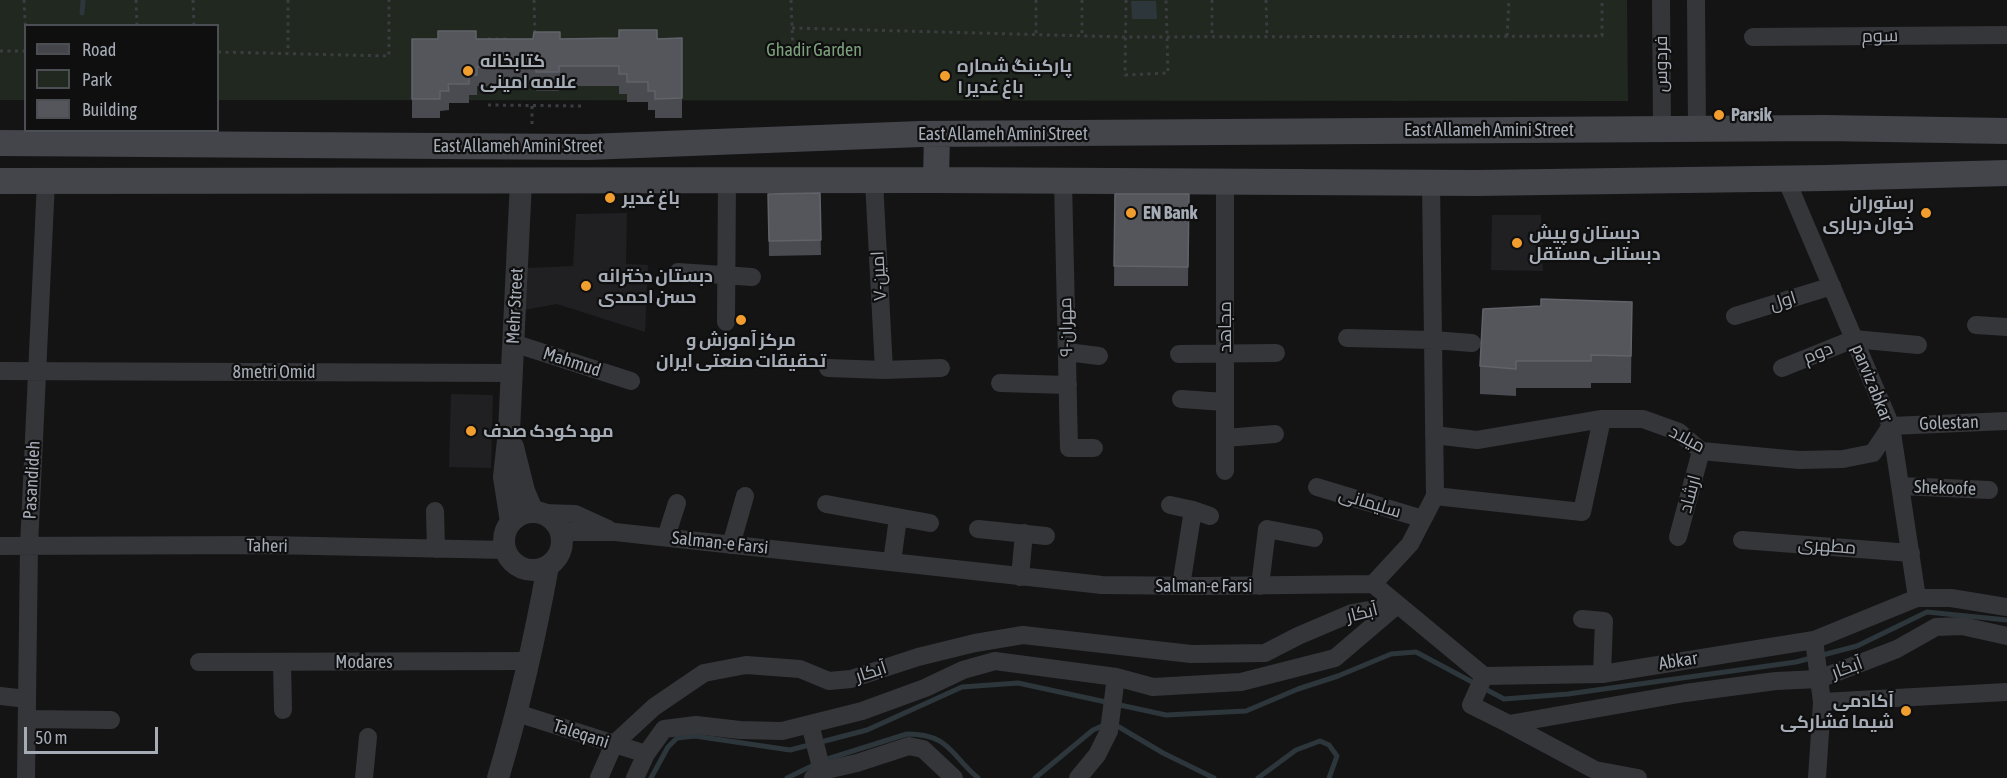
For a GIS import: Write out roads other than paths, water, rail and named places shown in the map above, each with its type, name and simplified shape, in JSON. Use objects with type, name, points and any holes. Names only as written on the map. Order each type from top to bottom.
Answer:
[{"type":"main road","name":"East Allameh Amini Street","points":[[0,143],[588,147],[937,134],[1824,128],[2007,131]]},
{"type":"main road","points":[[936,180],[937,134]]},
{"type":"main road","name":"East Allameh Amini Street","points":[[0,181],[936,180],[1431,183],[1786,179],[2007,173]]},
{"type":"street","name":"فردوس","points":[[1661,0],[1662,129]]},
{"type":"street","name":"فردوس","points":[[1696,0],[1697,129]]},
{"type":"street","name":"سوم","points":[[1753,37],[2007,35]]},
{"type":"street","name":"parviz abkar","points":[[1786,179],[1891,426],[1917,598]]},
{"type":"street","name":"Pasandideh","points":[[26,778],[29,546],[46,181]]},
{"type":"street","name":"Mehr Street","points":[[512,522],[504,477],[509,431],[521,181]]},
{"type":"street","points":[[726,322],[727,181]]},
{"type":"street","name":"۷-امین","points":[[874,181],[884,370]]},
{"type":"street","name":"۹-مهران","points":[[1063,182],[1069,448],[1094,448]]},
{"type":"street","name":"مجاهد","points":[[1225,182],[1225,471]]},
{"type":"street","points":[[1431,183],[1435,496],[1410,544],[1373,584],[1484,676],[1471,705],[1595,770],[1638,778]]},
{"type":"street","points":[[678,272],[752,277]]},
{"type":"street","name":"اول","points":[[1735,316],[1832,286]]},
{"type":"street","points":[[1976,325],[2007,327]]},
{"type":"street","points":[[1347,338],[1472,343]]},
{"type":"street","points":[[1854,339],[1918,345]]},
{"type":"street","name":"دوم","points":[[1782,368],[1854,339]]},
{"type":"street","name":"Mahmud","points":[[513,343],[631,381]]},
{"type":"street","points":[[1067,352],[1099,356]]},
{"type":"street","points":[[1179,354],[1276,353]]},
{"type":"street","points":[[828,368],[884,370],[941,368]]},
{"type":"street","name":"8metri Omid","points":[[0,371],[511,373]]},
{"type":"street","points":[[1000,383],[1068,385]]},
{"type":"street","points":[[1181,399],[1225,402]]},
{"type":"street","points":[[1435,496],[1582,512],[1602,419]]},
{"type":"street","name":"میلاد","points":[[1434,435],[1477,440],[1602,419],[1643,419],[1679,432],[1701,451],[1799,460],[1843,459],[1873,453],[1891,426]]},
{"type":"street","name":"Golestan","points":[[1891,426],[2007,421]]},
{"type":"street","name":"Mehr Street","points":[[509,431],[524,491],[537,513]]},
{"type":"street","points":[[1225,438],[1275,434]]},
{"type":"street","name":"ارشاد","points":[[1678,537],[1701,451]]},
{"type":"street","name":"Shekoofe","points":[[1901,486],[1989,490]]},
{"type":"street","name":"سلیمانی","points":[[1317,487],[1423,519]]},
{"type":"street","points":[[731,545],[745,496]]},
{"type":"street","points":[[666,537],[677,503]]},
{"type":"street","points":[[826,504],[930,523]]},
{"type":"street","points":[[1170,505],[1210,516]]},
{"type":"street","points":[[1181,586],[1193,510]]},
{"type":"street","points":[[435,511],[436,549]]},
{"type":"street","points":[[512,558],[532,570],[548,566],[559,555],[562,540],[557,524],[537,513],[525,513],[512,522],[505,535],[512,558],[526,585],[536,636]]},
{"type":"street","name":"Salman-e Farsi","points":[[537,513],[575,514],[615,532]]},
{"type":"street","points":[[892,562],[898,518]]},
{"type":"street","points":[[978,529],[1047,536]]},
{"type":"street","points":[[1260,586],[1267,529],[1314,538]]},
{"type":"street","name":"Salman-e Farsi","points":[[561,532],[615,532],[1102,585],[1373,584]]},
{"type":"street","points":[[1020,577],[1024,533]]},
{"type":"street","name":"مطهری","points":[[1743,540],[1911,553]]},
{"type":"street","name":"Taheri","points":[[0,546],[268,545],[436,549],[512,558]]},
{"type":"street","points":[[498,778],[536,636],[548,566]]},
{"type":"street","name":"Abkar","points":[[1484,676],[1602,674],[1814,640],[1917,598],[1951,598],[2007,607]]},
{"type":"street","name":"آبکار","points":[[636,778],[646,754],[664,729],[696,725],[740,730],[782,731],[862,711],[926,688],[963,670],[995,661],[1116,677],[1153,687],[1241,682],[1335,658],[1397,605]]},
{"type":"street","name":"آبکار","points":[[599,778],[614,744],[654,707],[704,673],[746,665],[800,669],[829,681],[851,679],[918,657],[975,643],[1023,635],[1191,654],[1265,652],[1352,613],[1397,605]]},
{"type":"street","points":[[1582,619],[1604,621],[1602,674]]},
{"type":"street","name":"آبکار","points":[[1509,724],[1685,693],[1776,681],[1819,679],[1897,649],[1936,627],[1962,626],[2007,636]]},
{"type":"street","points":[[1814,640],[1822,702],[1817,778]]},
{"type":"street","name":"Modares","points":[[199,662],[529,661]]},
{"type":"street","points":[[282,662],[283,710]]},
{"type":"street","points":[[1078,778],[1097,754],[1108,731],[1116,677]]},
{"type":"street","points":[[1822,702],[2007,692]]},
{"type":"street","points":[[0,696],[27,699]]},
{"type":"street","name":"Taleqani","points":[[517,713],[646,754]]},
{"type":"street","points":[[27,719],[111,720]]},
{"type":"street","points":[[810,724],[819,776],[909,746],[923,749],[954,778]]},
{"type":"street","points":[[364,778],[368,737]]},
{"type":"waterway","points":[[82,13],[83,0]]},
{"type":"waterway","points":[[651,778],[668,747],[677,738],[695,736],[790,750],[867,730],[962,687],[1018,683],[1166,715],[1246,711],[1391,654],[1416,652],[1504,699],[1568,694],[1796,662],[1857,646],[1927,612],[2007,620]]},
{"type":"waterway","points":[[1035,778],[1093,730],[1102,726],[1119,727],[1163,753],[1214,778]]},
{"type":"waterway","points":[[824,760],[907,734],[921,735],[948,747],[978,778]]},
{"type":"waterway","points":[[1258,778],[1296,750],[1320,741],[1329,745],[1337,756],[1329,778]]},
{"type":"waterway","points":[[787,778],[816,764]]},
{"type":"place","name":"کتابخانه علامه امینی","points":[[468,71]]},
{"type":"place","name":"پارکینگ شماره ۱ باغ غدیر","points":[[945,76]]},
{"type":"place","name":"Parsik","points":[[1719,115]]},
{"type":"place","name":"باغ غدیر","points":[[610,198]]},
{"type":"place","name":"EN Bank","points":[[1131,213]]},
{"type":"place","name":"رستوران خوان درباری","points":[[1926,213]]},
{"type":"place","name":"دبستان و پیش دبستانی مستقل","points":[[1517,243]]},
{"type":"place","name":"دبستان دخترانه حسن احمدی","points":[[586,286]]},
{"type":"place","name":"مرکز آموزش و تحقیقات صنعتی ایران","points":[[741,320]]},
{"type":"place","name":"مهد کودک صدف","points":[[471,431]]},
{"type":"place","name":"آکادمی شیما فشارکی","points":[[1906,711]]},
{"type":"park label","name":"Ghadir Garden","points":[[814,50]]}]
